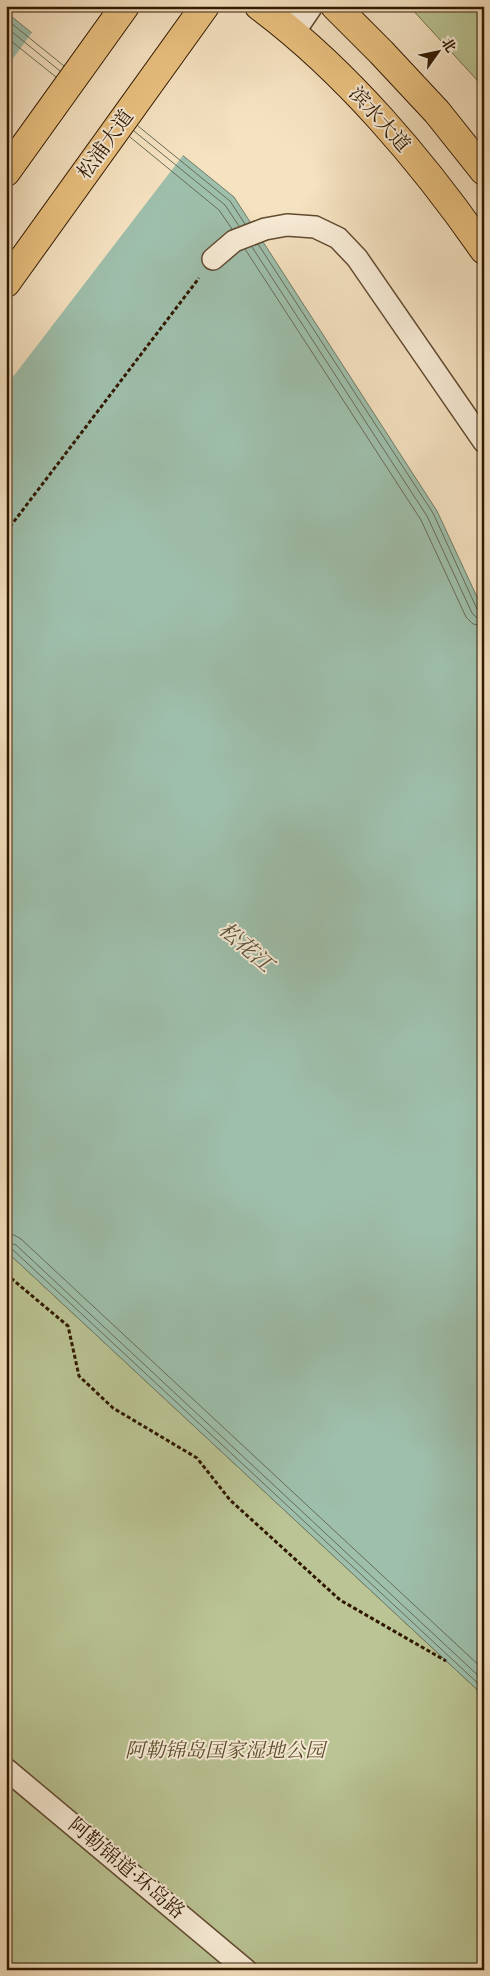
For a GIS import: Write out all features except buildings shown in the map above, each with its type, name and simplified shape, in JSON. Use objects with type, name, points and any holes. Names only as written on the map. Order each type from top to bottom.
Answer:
[{"type":"main road","points":[[6,172],[125,6]]},
{"type":"main road","name":"松浦大道","points":[[6,283],[205,6]]},
{"type":"main road","name":"滨水大道","points":[[259,6],[292,31],[363,100],[427,174],[464,220],[484,250]]},
{"type":"main road","points":[[334,6],[381,52],[437,112],[484,171]]},
{"type":"street","points":[[292,31],[309,6]]},
{"type":"street","points":[[213,259],[234,241],[265,229],[287,224],[315,227],[338,238],[357,258],[484,442]]},
{"type":"street","name":"阿勒锦道·环岛路","points":[[6,1769],[246,1970]]},
{"type":"path","points":[[6,532],[213,259]]},
{"type":"path","points":[[6,1274],[68,1326],[80,1376],[113,1408],[197,1458],[230,1500],[340,1600],[446,1661]]},
{"type":"green space","points":[[409,6],[484,6],[484,88],[477,80]]},
{"type":"green space","name":"阿勒锦岛国家湿地公园","points":[[6,1251],[484,1696],[484,1970],[6,1970]]},
{"type":"water","name":"松花江","points":[[6,12],[234,197],[437,511],[484,612],[484,1696],[6,1251]]},
{"type":"pier","points":[[33,31],[184,154],[6,386],[6,68]]}]
